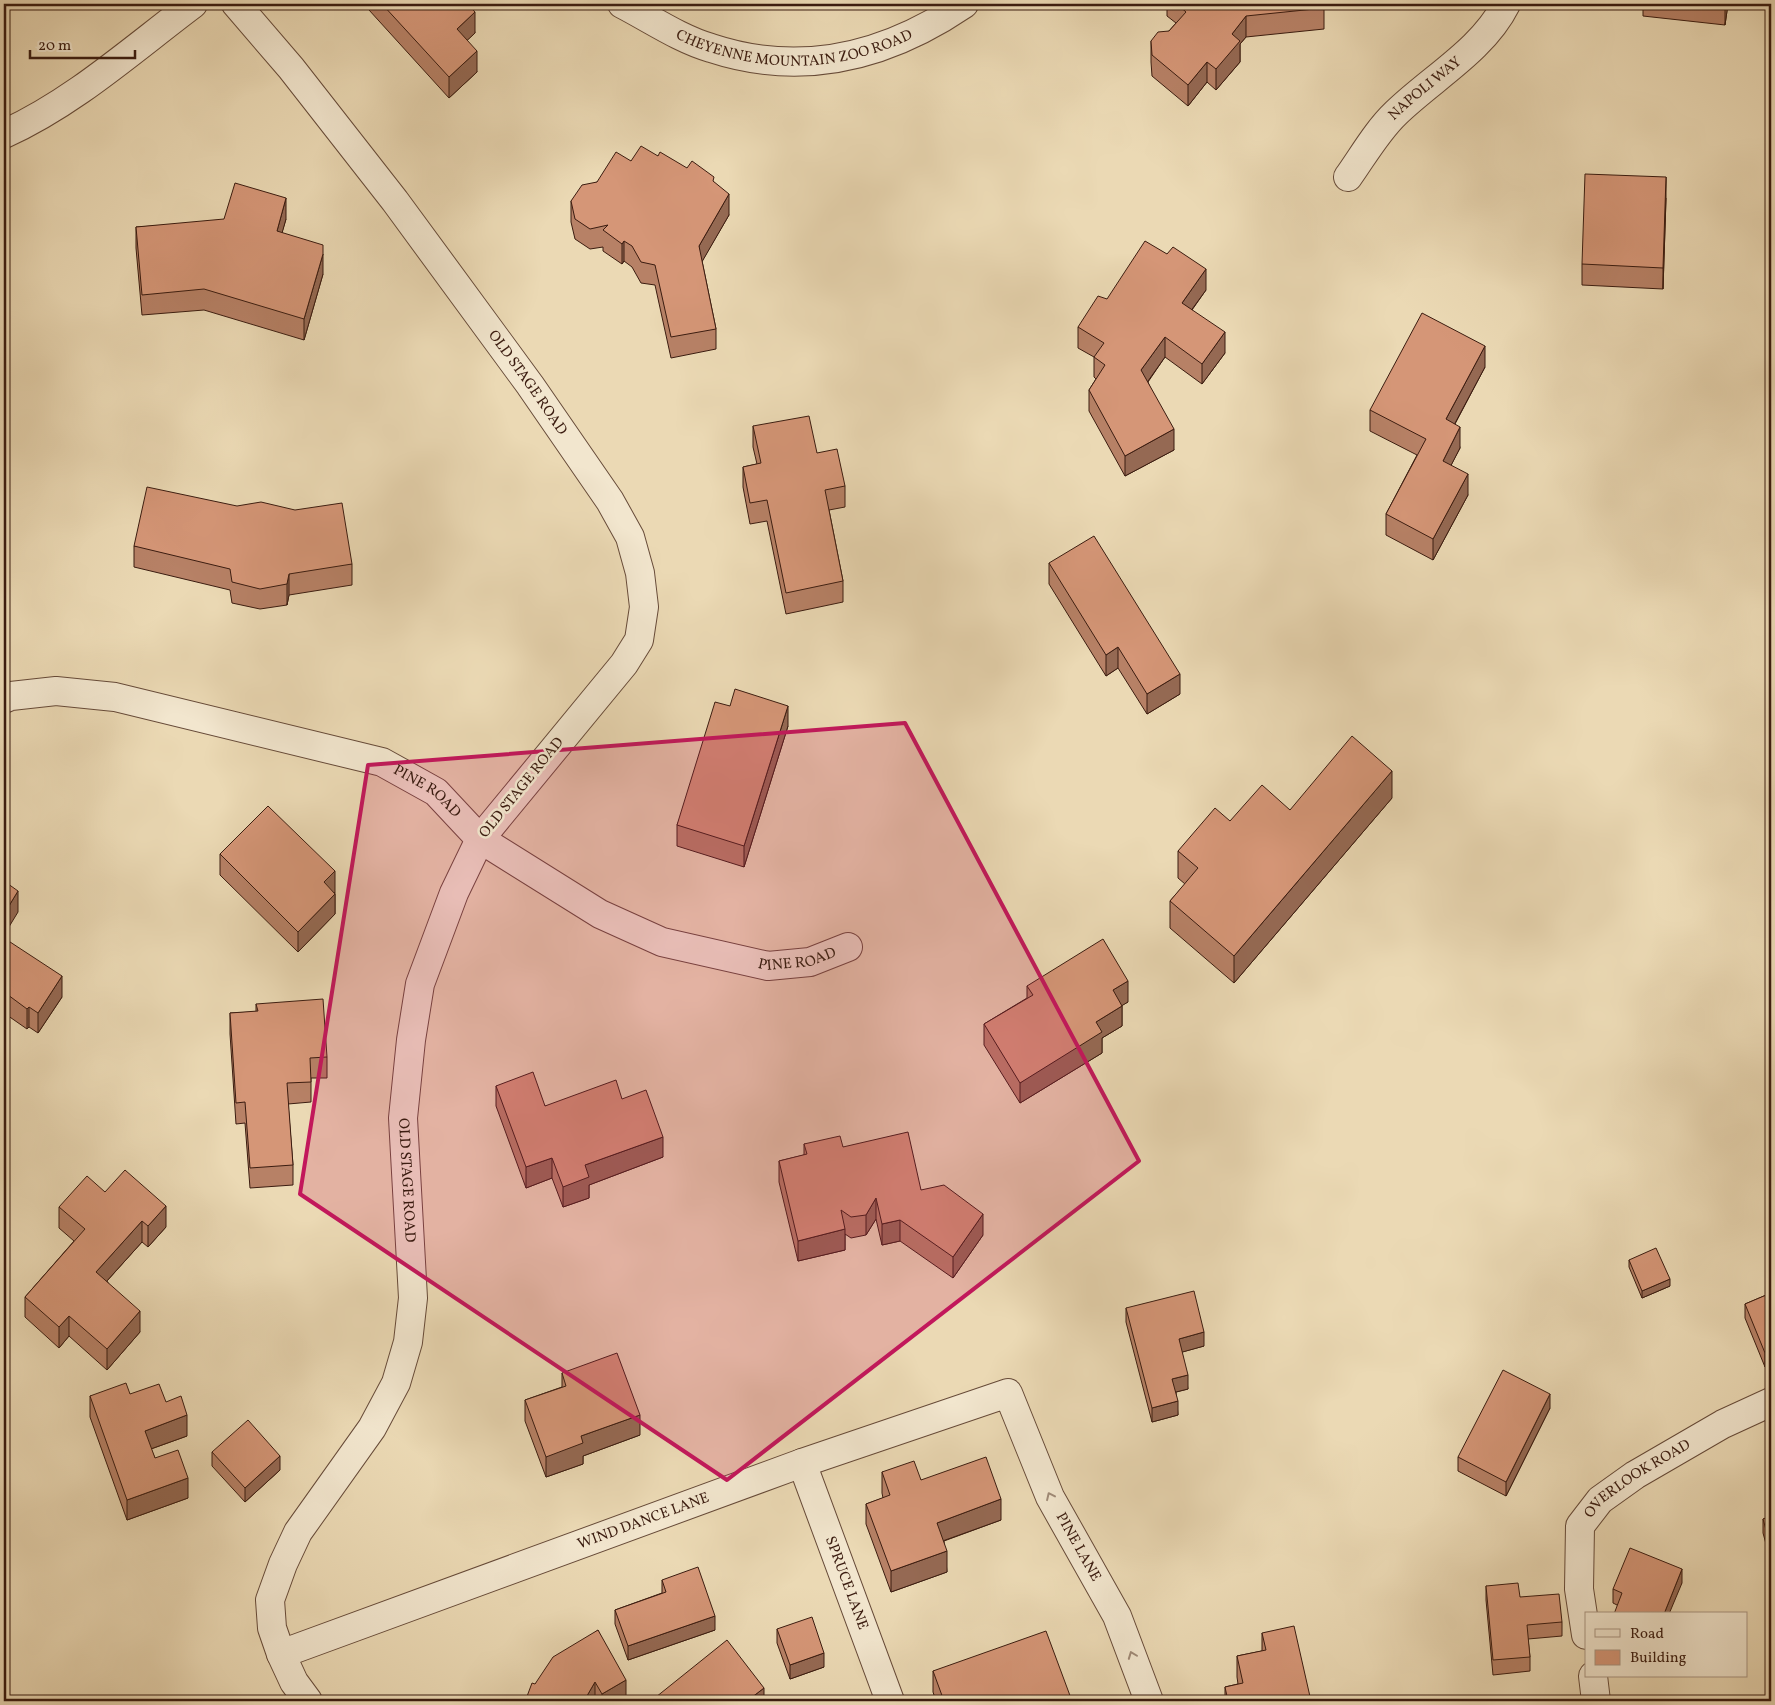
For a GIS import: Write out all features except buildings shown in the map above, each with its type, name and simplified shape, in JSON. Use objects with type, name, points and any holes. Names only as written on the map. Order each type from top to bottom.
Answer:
[{"type":"street","points":[[4,134],[29,123],[68,97],[193,4]]},
{"type":"street","name":"OLD STAGE ROAD","points":[[236,4],[291,68],[395,201],[578,453],[610,501],[630,537],[640,574],[644,606],[639,640],[624,664],[480,839],[454,893],[420,984],[411,1040],[403,1118],[413,1298],[408,1342],[396,1383],[372,1428],[298,1532],[283,1564],[270,1600],[272,1628],[281,1654],[294,1682],[308,1701]]},
{"type":"street","name":"CHEYENNE MOUNTAIN ZOO ROAD","points":[[622,4],[709,48],[748,58],[786,63],[829,61],[875,50],[919,31],[964,4]]},
{"type":"street","name":"NAPOLI WAY","points":[[1348,177],[1394,114],[1468,51],[1497,21],[1506,4]]},
{"type":"street","name":"PINE ROAD","points":[[4,699],[11,696],[56,691],[115,697],[382,762],[436,792],[480,839],[600,914],[662,942],[768,966],[810,962],[848,947]]},
{"type":"street","name":"WIND DANCE LANE","points":[[281,1654],[802,1463],[1008,1393]]},
{"type":"street","name":"PINE LANE","points":[[1008,1393],[1050,1497],[1117,1616],[1149,1701]]},
{"type":"street","name":"OVERLOOK ROAD","points":[[1585,1628],[1578,1590],[1580,1526],[1600,1500],[1636,1475],[1707,1434],[1771,1402]]},
{"type":"street","name":"SPRUCE LANE","points":[[802,1463],[890,1701]]},
{"type":"street","points":[[1593,1678],[1596,1701]]},
{"type":"highlighted area","points":[[905,723],[1139,1161],[727,1480],[300,1194],[368,765]]}]
